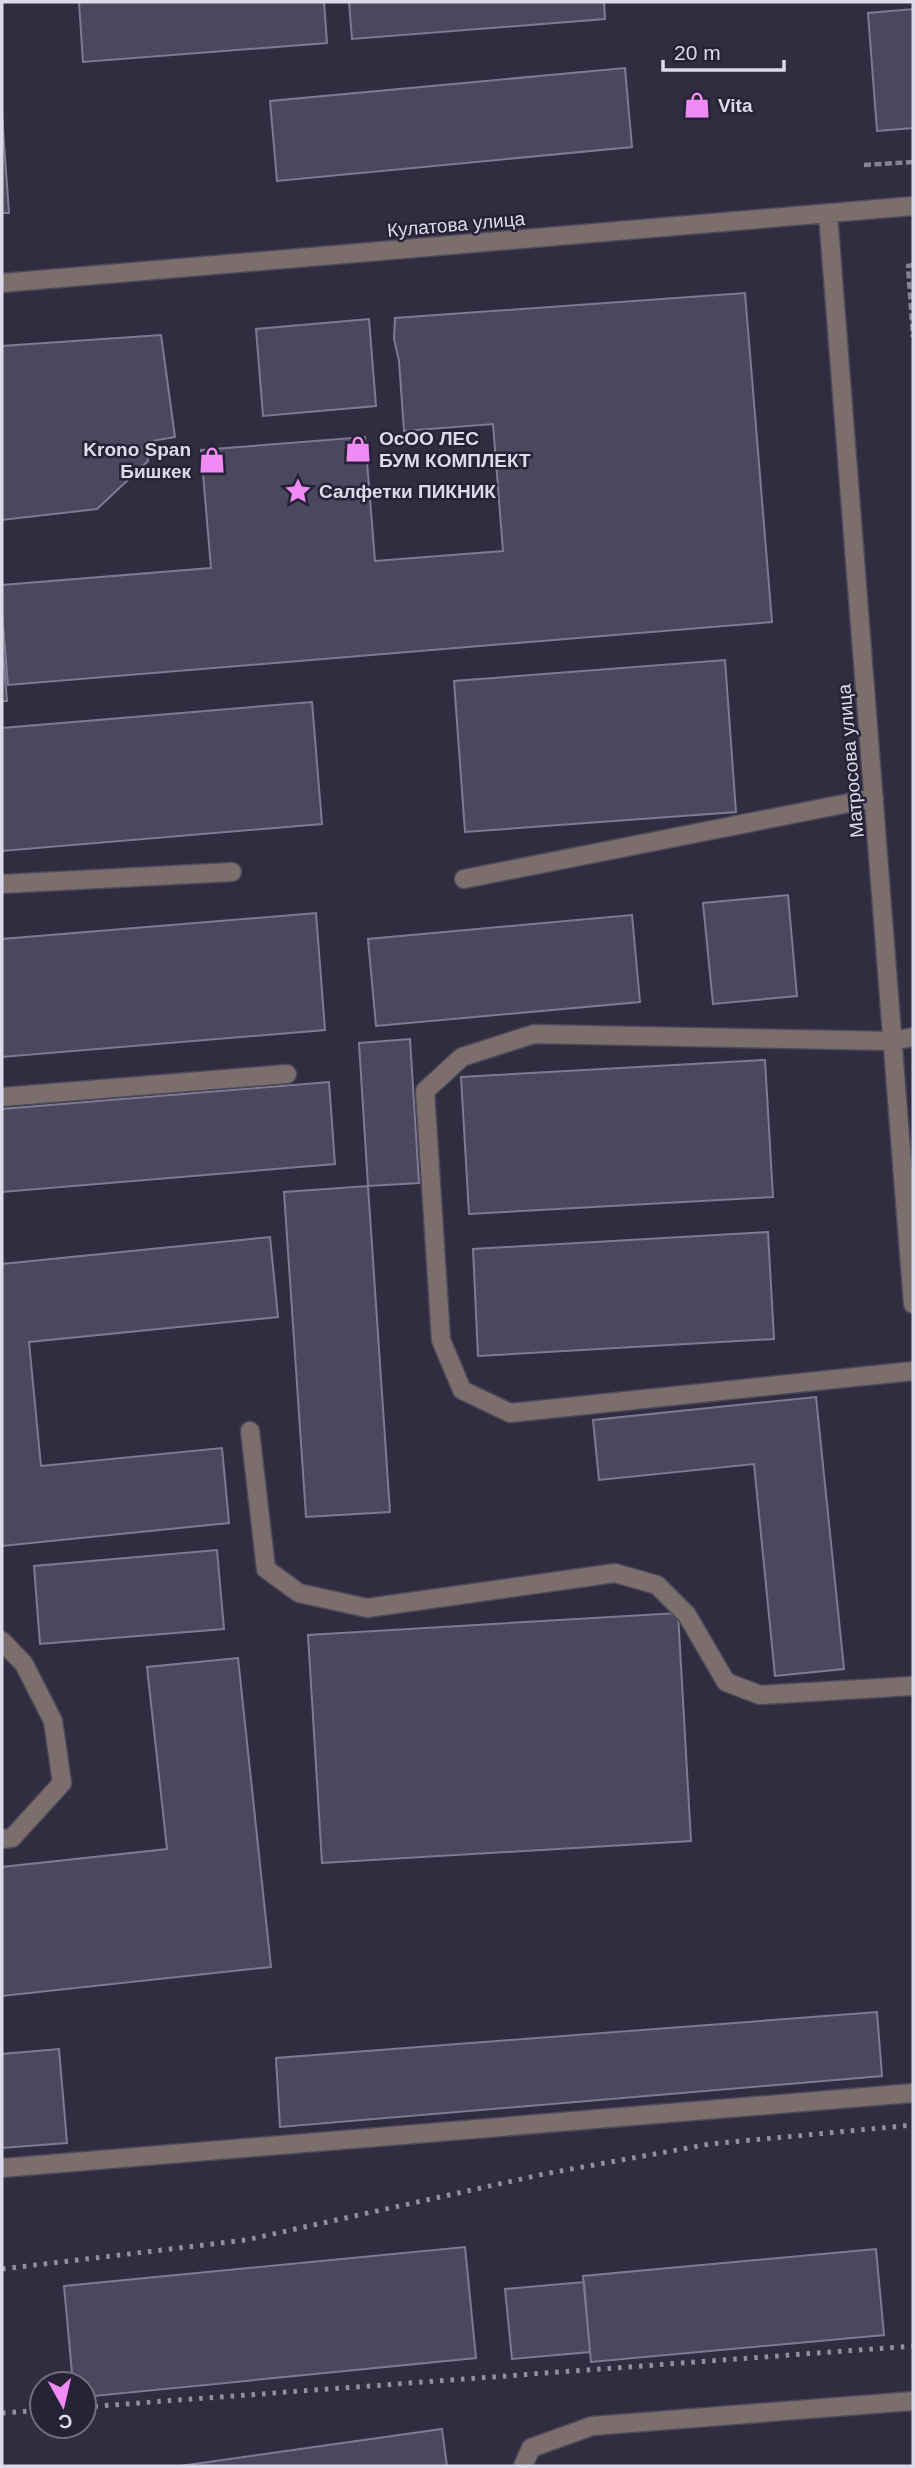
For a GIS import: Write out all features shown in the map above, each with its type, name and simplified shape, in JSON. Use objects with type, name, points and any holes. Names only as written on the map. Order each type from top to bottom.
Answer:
[{"type":"street","name":"Кулатова улица","points":[[2,283],[913,206]]},
{"type":"street","name":"Матросова улица","points":[[828,214],[913,1304]]},
{"type":"street","points":[[464,879],[874,798]]},
{"type":"street","points":[[2,884],[232,872]]},
{"type":"street","points":[[913,1037],[893,1041],[534,1034],[463,1057],[425,1091],[441,1340],[462,1390],[510,1413],[913,1371]]},
{"type":"street","points":[[2,1097],[287,1074]]},
{"type":"street","points":[[250,1431],[266,1569],[299,1593],[368,1608],[615,1573],[657,1585],[687,1615],[726,1682],[760,1695],[913,1686]]},
{"type":"street","points":[[2,1641],[24,1664],[53,1721],[62,1783],[12,1838],[2,1839]]},
{"type":"street","points":[[2,2168],[913,2093]]},
{"type":"street","points":[[523,2466],[531,2448],[592,2426],[913,2401]]},
{"type":"path","points":[[864,165],[913,162]]},
{"type":"path","points":[[913,265],[908,266],[913,337]]},
{"type":"building","points":[[79,2],[324,2],[327,43],[83,62]]},
{"type":"building","points":[[349,2],[604,2],[605,19],[352,39]]},
{"type":"building","points":[[913,9],[913,128],[877,131],[868,13]]},
{"type":"building","points":[[625,68],[632,147],[277,181],[270,101]]},
{"type":"building","points":[[2,115],[9,213],[2,213]]},
{"type":"building","points":[[745,293],[772,622],[8,685],[2,585],[211,568],[201,450],[365,437],[375,561],[503,551],[493,424],[404,431],[399,361],[394,339],[395,318]]},
{"type":"building","points":[[369,319],[376,406],[263,416],[256,329]]},
{"type":"building","points":[[161,335],[175,437],[146,442],[148,461],[97,509],[2,520],[2,346]]},
{"type":"building","points":[[2,640],[7,701],[2,701]]},
{"type":"building","points":[[725,660],[736,812],[465,832],[454,681]]},
{"type":"building","points":[[312,702],[322,824],[2,851],[2,728]]},
{"type":"building","points":[[788,895],[797,996],[713,1004],[703,903]]},
{"type":"building","points":[[316,913],[325,1030],[2,1057],[2,939]]},
{"type":"building","points":[[632,915],[640,1002],[376,1026],[368,939]]},
{"type":"building","points":[[410,1039],[419,1183],[368,1186],[359,1043]]},
{"type":"building","points":[[765,1060],[773,1197],[469,1214],[461,1077]]},
{"type":"building","points":[[329,1082],[335,1164],[2,1192],[2,1109]]},
{"type":"building","points":[[368,1186],[390,1512],[306,1517],[284,1192]]},
{"type":"building","points":[[768,1232],[774,1339],[478,1356],[473,1249]]},
{"type":"building","points":[[270,1237],[278,1317],[29,1342],[41,1466],[222,1448],[229,1523],[2,1546],[2,1264]]},
{"type":"building","points":[[816,1397],[844,1669],[775,1676],[754,1464],[599,1480],[593,1420]]},
{"type":"building","points":[[217,1550],[224,1629],[40,1644],[34,1566]]},
{"type":"building","points":[[678,1613],[691,1841],[322,1863],[308,1635]]},
{"type":"building","points":[[238,1658],[271,1967],[2,1996],[2,1867],[167,1849],[147,1667]]},
{"type":"building","points":[[877,2012],[882,2076],[280,2127],[276,2058]]},
{"type":"building","points":[[59,2049],[67,2143],[2,2148],[2,2054]]},
{"type":"building","points":[[465,2247],[476,2358],[98,2396],[98,2370],[72,2370],[64,2286]]},
{"type":"building","points":[[876,2249],[884,2335],[591,2362],[583,2276]]},
{"type":"building","points":[[584,2282],[590,2352],[512,2359],[505,2289]]},
{"type":"building","points":[[442,2429],[447,2466],[180,2466]]},
{"type":"railway","points":[[2,2269],[246,2240],[544,2174],[710,2144],[913,2125]]},
{"type":"railway","points":[[98,2406],[913,2346]]},
{"type":"railway","points":[[2,2413],[28,2411]]},
{"type":"place","name":"Vita","points":[[697,105]]},
{"type":"place","name":"ОсОО ЛЕС БУМ КОМПЛЕКТ","points":[[358,449]]},
{"type":"place","name":"Krono Span Бишкек","points":[[212,460]]},
{"type":"place","name":"Салфетки ПИКНИК","points":[[298,491]]}]
